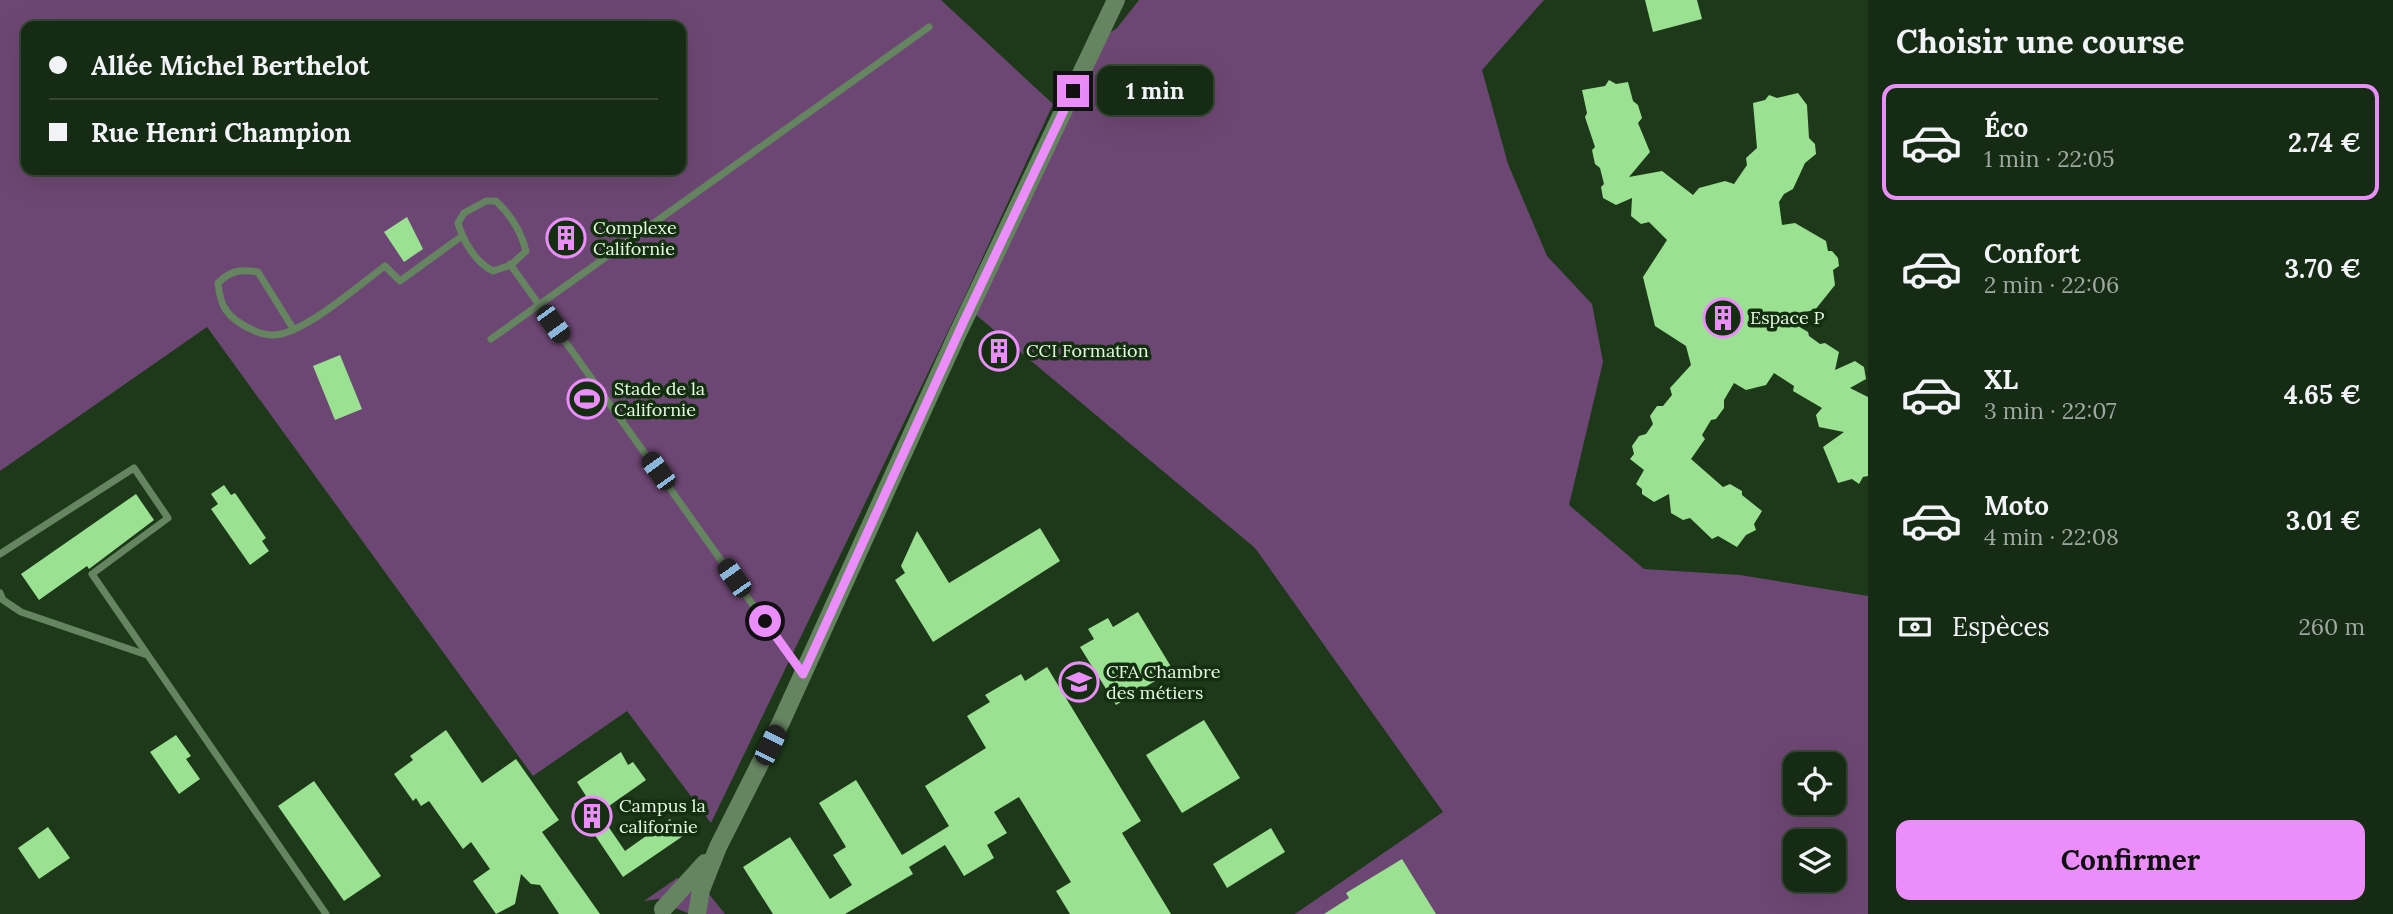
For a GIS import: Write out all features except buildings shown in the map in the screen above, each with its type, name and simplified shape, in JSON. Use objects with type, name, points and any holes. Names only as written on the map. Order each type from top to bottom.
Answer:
[{"type":"street","points":[[697,914],[701,890],[718,847],[803,674],[961,328],[1116,0]]},
{"type":"street","points":[[656,911],[688,884],[718,847]]},
{"type":"street","points":[[656,911],[675,908],[690,914]]},
{"type":"lane","points":[[491,339],[929,27]]},
{"type":"lane","points":[[485,201],[496,201],[514,223],[526,251],[511,265],[493,271],[484,267],[461,236],[458,223],[464,213],[485,201]]},
{"type":"lane","points":[[294,330],[258,272],[242,269],[228,273],[218,283],[220,302],[230,317],[251,330],[272,336],[294,330],[386,266],[400,281],[461,236]]},
{"type":"lane","points":[[511,265],[803,674]]},
{"type":"lane","points":[[0,554],[134,468],[168,517],[92,574],[326,914]]},
{"type":"lane","points":[[0,593],[4,600],[21,612],[148,655]]},
{"type":"shaded area","name":"Stade de la Californie","points":[[0,0],[941,0],[1053,104],[963,300],[711,823],[627,711],[533,776],[207,327],[0,471]]},
{"type":"shaded area","points":[[1139,0],[1544,0],[1482,70],[1508,164],[1547,256],[1592,304],[1603,362],[1569,505],[1644,569],[1740,575],[1868,596],[1868,914],[1295,914],[1443,812],[1255,548],[969,309],[1096,42],[1117,28]]},
{"type":"shaded area","points":[[677,878],[709,894],[725,914],[690,914],[675,908],[673,897],[644,901]]},
{"type":"place","name":"Complexe Californie","points":[[566,238]]},
{"type":"place","name":"Espace P","points":[[1723,318]]},
{"type":"place","name":"CCI Formation","points":[[999,351]]},
{"type":"place","name":"Stade de la Californie","points":[[587,399]]},
{"type":"place","name":"CFA Chambre des métiers","points":[[1079,682]]},
{"type":"place","name":"Campus la californie","points":[[592,816]]},
{"type":"route","points":[[765,621],[803,674],[963,323],[1073,91]]}]
